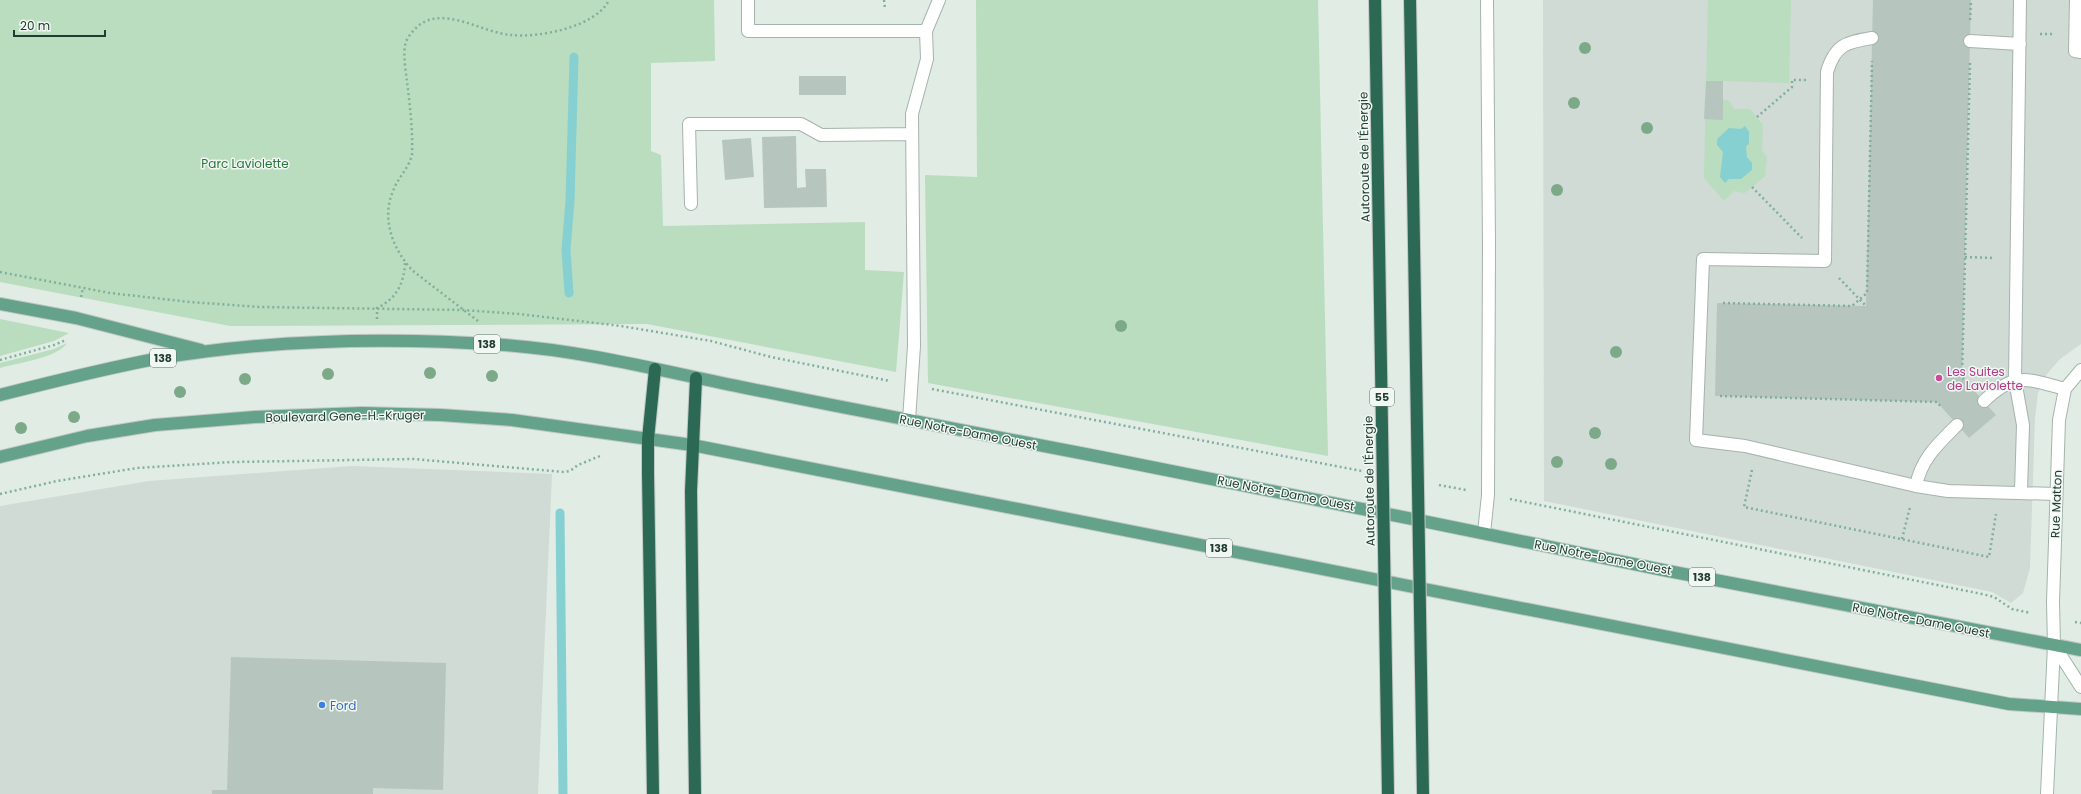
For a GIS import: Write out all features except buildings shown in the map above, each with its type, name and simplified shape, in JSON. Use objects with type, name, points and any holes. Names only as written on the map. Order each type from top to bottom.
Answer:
[{"type":"highway","name":"Autoroute de l'Énergie","points":[[1375,0],[1388,794]]},
{"type":"highway","points":[[1410,0],[1423,794]]},
{"type":"highway","points":[[653,794],[648,531],[648,439],[655,369]]},
{"type":"highway","points":[[695,794],[692,445],[696,378]]},
{"type":"main road","points":[[0,304],[76,318],[208,352]]},
{"type":"main road","name":"138","points":[[0,395],[119,366],[208,352],[324,342],[428,341],[510,346],[555,351],[655,369]]},
{"type":"main road","name":"Rue Notre-Dame Ouest","points":[[655,369],[2081,650]]},
{"type":"main road","name":"Boulevard Gene-H.-Kruger","points":[[0,457],[87,436],[139,427],[231,419],[342,414],[462,416],[512,420],[692,445]]},
{"type":"main road","name":"138","points":[[692,445],[2009,704],[2081,709]]},
{"type":"street","points":[[748,0],[748,30],[926,31]]},
{"type":"street","points":[[909,420],[914,346],[912,114],[927,60],[926,31],[939,0]]},
{"type":"street","points":[[1484,533],[1488,487],[1489,237],[1487,0]]},
{"type":"street","points":[[2020,0],[2015,380],[2023,425],[2021,491]]},
{"type":"street","points":[[2076,0],[2075,52],[2081,52]]},
{"type":"street","points":[[1872,38],[1854,41],[1841,47],[1832,58],[1827,72],[1825,261],[1703,259],[1696,440],[1756,448],[1916,486],[1963,492],[2021,491],[2056,494]]},
{"type":"street","points":[[1970,41],[2020,39]]},
{"type":"street","points":[[691,204],[689,124],[801,124],[821,135],[912,134]]},
{"type":"street","name":"Rue Matton","points":[[2047,794],[2054,645],[2053,602],[2059,420],[2065,389],[2081,370]]},
{"type":"street","points":[[1984,401],[1999,387],[2015,380],[2029,380],[2065,389]]},
{"type":"street","points":[[1916,486],[1923,462],[1930,452],[1957,425]]},
{"type":"street","points":[[2054,645],[2081,687]]},
{"type":"path","points":[[480,323],[419,276],[405,263],[393,239],[388,214],[393,189],[407,168],[412,155],[405,46],[412,33],[424,22],[438,18],[458,21],[511,35],[550,32],[577,25],[593,18],[604,8],[609,0]]},
{"type":"path","points":[[1970,22],[1971,0]]},
{"type":"path","points":[[2020,39],[2076,34]]},
{"type":"path","points":[[1970,58],[1962,377],[1972,387]]},
{"type":"path","points":[[1757,118],[1792,87],[1792,80],[1809,80]]},
{"type":"path","points":[[1752,188],[1777,213]]},
{"type":"path","points":[[1965,257],[1998,258]]},
{"type":"path","points":[[377,308],[389,300],[400,287],[404,277],[405,263]]},
{"type":"path","points":[[0,272],[145,298],[240,306],[463,310],[539,316],[653,330],[721,343],[775,358],[878,379]]},
{"type":"path","points":[[1843,282],[1866,306]]},
{"type":"path","points":[[81,298],[83,288]]},
{"type":"path","points":[[377,308],[377,320]]},
{"type":"path","points":[[0,360],[54,346],[69,338]]},
{"type":"path","points":[[929,388],[1367,472]]},
{"type":"path","points":[[1715,396],[1937,402],[1946,412]]},
{"type":"path","points":[[1756,448],[1744,507],[1989,557],[2000,492]]},
{"type":"path","points":[[0,494],[57,481],[137,468],[232,462],[413,459],[564,472],[570,471],[578,465]]},
{"type":"path","points":[[1437,485],[1468,491]]},
{"type":"path","points":[[1902,539],[1916,486]]},
{"type":"path","points":[[1511,499],[1982,594],[1994,597],[2005,606]]},
{"type":"shaded area","points":[[1543,0],[2081,0],[2081,344],[2060,359],[2047,374],[2038,393],[2035,418],[2030,568],[2023,593],[2011,603],[1992,592],[1544,501]]},
{"type":"shaded area","points":[[352,466],[552,474],[538,794],[0,794],[0,506],[149,481]]},
{"type":"green space","name":"Parc Laviolette","points":[[0,0],[714,0],[715,61],[651,63],[651,151],[661,155],[663,226],[865,222],[865,270],[904,272],[896,372],[647,324],[230,326],[0,282]]},
{"type":"green space","points":[[976,0],[1318,0],[1328,456],[928,383],[925,175],[977,177]]},
{"type":"green space","points":[[1708,0],[1791,0],[1789,83],[1723,81],[1723,100],[1728,100],[1734,109],[1750,109],[1763,125],[1762,150],[1767,157],[1765,176],[1745,193],[1734,191],[1724,201],[1704,178]]},
{"type":"green space","points":[[0,319],[69,333],[54,341],[0,356]]},
{"type":"green space","points":[[67,343],[55,353],[0,368],[0,363],[54,349]]},
{"type":"water","points":[[1745,126],[1749,132],[1749,144],[1746,146],[1747,157],[1752,163],[1752,170],[1741,179],[1729,179],[1725,183],[1720,177],[1723,152],[1717,145],[1717,139],[1729,128],[1741,129]]},
{"type":"waterway","points":[[569,293],[566,250],[570,201],[574,57]]},
{"type":"waterway","points":[[560,513],[563,794]]},
{"type":"place","name":"Les Suites de Laviolette","points":[[1939,378]]},
{"type":"place","name":"Ford","points":[[322,705]]}]
